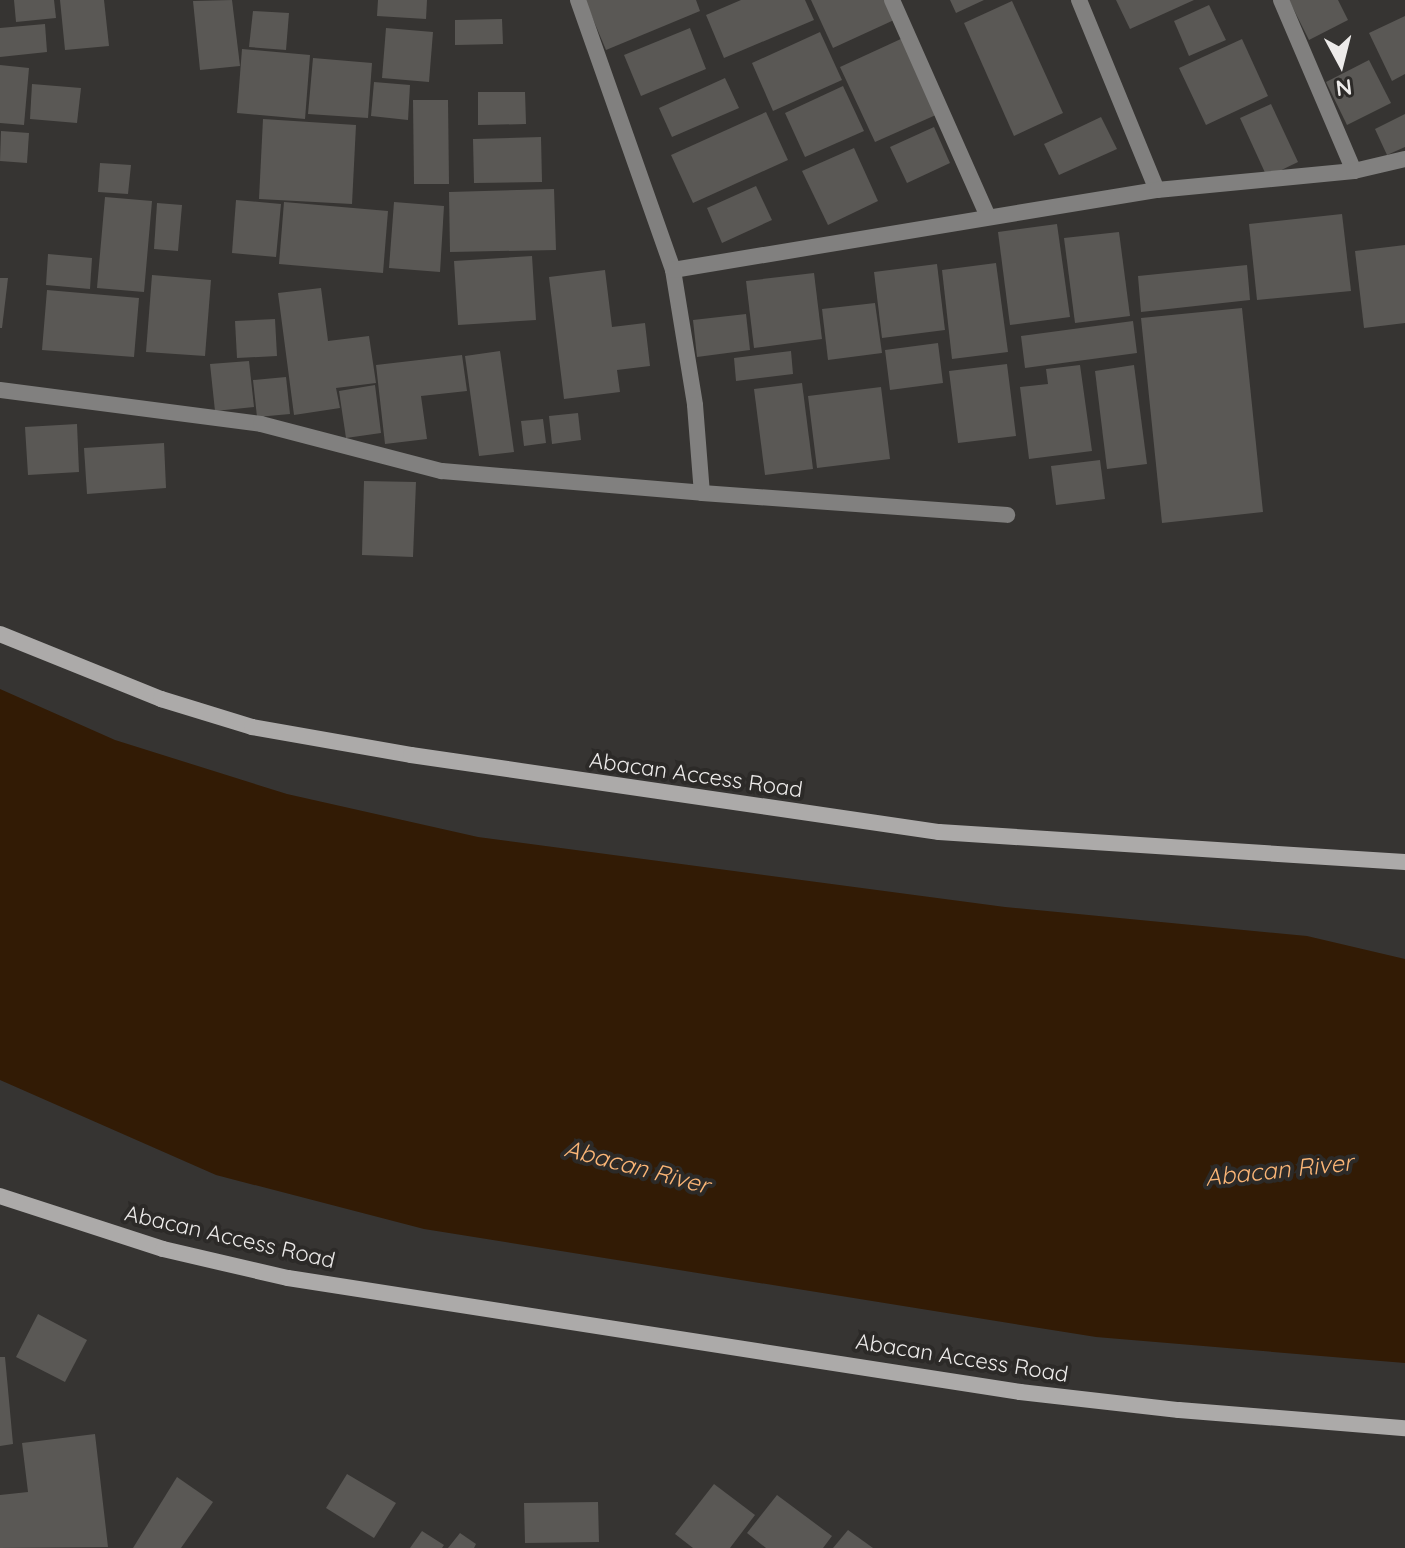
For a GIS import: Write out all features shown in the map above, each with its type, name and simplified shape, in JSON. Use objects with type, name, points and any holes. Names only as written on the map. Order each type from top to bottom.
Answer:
[{"type":"street","points":[[578,0],[673,270],[695,405],[702,493]]},
{"type":"street","points":[[892,0],[988,217]]},
{"type":"street","points":[[1079,0],[1157,190]]},
{"type":"street","points":[[1281,0],[1354,171]]},
{"type":"street","points":[[673,270],[1157,190],[1354,171],[1405,159]]},
{"type":"street","points":[[0,390],[261,424],[442,471],[1007,515]]},
{"type":"street","name":"Abacan Access Road","points":[[0,634],[161,699],[237,722],[411,755],[939,832],[1405,862]]},
{"type":"street","name":"Abacan Access Road","points":[[0,1196],[163,1249],[288,1278],[1020,1392],[1179,1410],[1405,1428]]},
{"type":"water","name":"Abacan River","points":[[0,689],[115,740],[287,794],[478,837],[1005,907],[1307,936],[1405,959],[1405,1363],[1096,1337],[424,1229],[216,1175],[0,1080]]},
{"type":"building","points":[[14,0],[54,0],[56,18],[16,22]]},
{"type":"building","points":[[60,0],[104,0],[109,46],[65,50]]},
{"type":"building","points":[[232,0],[240,66],[200,70],[193,1]]},
{"type":"building","points":[[378,0],[427,0],[426,19],[377,16]]},
{"type":"building","points":[[585,0],[696,0],[700,11],[606,50]]},
{"type":"building","points":[[741,0],[805,0],[814,20],[724,58],[706,15]]},
{"type":"building","points":[[811,0],[885,0],[894,20],[833,48]]},
{"type":"building","points":[[950,0],[984,0],[956,13]]},
{"type":"building","points":[[1116,0],[1194,0],[1130,29]]},
{"type":"building","points":[[1289,0],[1338,0],[1348,20],[1309,40]]},
{"type":"building","points":[[1012,1],[1063,113],[1014,136],[964,23]]},
{"type":"building","points":[[1209,5],[1226,40],[1189,56],[1174,21]]},
{"type":"building","points":[[253,11],[289,13],[286,50],[249,47]]},
{"type":"building","points":[[1405,16],[1405,74],[1392,81],[1369,33]]},
{"type":"building","points":[[502,19],[503,44],[455,45],[455,20]]},
{"type":"building","points":[[45,24],[47,52],[0,57],[0,28]]},
{"type":"building","points":[[386,28],[433,32],[429,82],[382,78]]},
{"type":"building","points":[[690,28],[706,69],[641,96],[624,55]]},
{"type":"building","points":[[820,32],[842,80],[773,111],[752,63]]},
{"type":"building","points":[[903,38],[938,114],[875,142],[840,67]]},
{"type":"building","points":[[1242,39],[1268,96],[1206,125],[1179,68]]},
{"type":"building","points":[[242,49],[310,55],[305,119],[237,113]]},
{"type":"building","points":[[313,58],[372,63],[368,118],[308,114]]},
{"type":"building","points":[[1369,60],[1391,103],[1347,125],[1326,82]]},
{"type":"building","points":[[0,65],[29,68],[24,125],[0,123]]},
{"type":"building","points":[[725,78],[739,108],[672,137],[659,108]]},
{"type":"building","points":[[374,82],[410,85],[408,120],[371,116]]},
{"type":"building","points":[[32,84],[81,88],[77,123],[30,119]]},
{"type":"building","points":[[843,86],[864,131],[805,157],[785,113]]},
{"type":"building","points":[[478,92],[525,92],[526,124],[478,125]]},
{"type":"building","points":[[413,100],[448,100],[449,184],[414,184]]},
{"type":"building","points":[[1271,104],[1298,162],[1267,177],[1240,118]]},
{"type":"building","points":[[766,112],[788,160],[693,203],[671,155]]},
{"type":"building","points":[[1405,114],[1405,147],[1387,155],[1375,129]]},
{"type":"building","points":[[1101,117],[1117,149],[1059,175],[1044,144]]},
{"type":"building","points":[[263,119],[356,125],[352,204],[259,199]]},
{"type":"building","points":[[934,127],[950,163],[907,183],[890,147]]},
{"type":"building","points":[[1,131],[29,133],[27,163],[0,161]]},
{"type":"building","points":[[541,137],[542,182],[474,183],[473,139]]},
{"type":"building","points":[[854,148],[878,201],[828,225],[802,171]]},
{"type":"building","points":[[100,163],[131,165],[128,194],[98,192]]},
{"type":"building","points":[[756,186],[772,220],[722,243],[707,208]]},
{"type":"building","points":[[554,189],[556,250],[450,252],[449,192]]},
{"type":"building","points":[[105,197],[152,201],[144,292],[97,288]]},
{"type":"building","points":[[236,200],[281,204],[276,257],[232,253]]},
{"type":"building","points":[[284,202],[388,211],[383,273],[279,264]]},
{"type":"building","points":[[394,202],[444,206],[440,272],[389,268]]},
{"type":"building","points":[[157,203],[182,205],[178,251],[154,249]]},
{"type":"building","points":[[1342,214],[1351,291],[1257,300],[1249,224]]},
{"type":"building","points":[[1057,224],[1070,317],[1010,325],[998,232]]},
{"type":"building","points":[[1119,232],[1130,316],[1075,323],[1064,238]]},
{"type":"building","points":[[1405,245],[1405,323],[1364,328],[1355,251]]},
{"type":"building","points":[[48,254],[92,258],[90,289],[46,285]]},
{"type":"building","points":[[532,256],[536,320],[458,325],[454,261]]},
{"type":"building","points":[[996,263],[1008,352],[952,359],[942,270]]},
{"type":"building","points":[[937,264],[945,330],[882,338],[874,272]]},
{"type":"building","points":[[1247,265],[1250,300],[1141,312],[1138,276]]},
{"type":"building","points":[[605,270],[612,327],[645,323],[650,366],[617,370],[620,392],[564,399],[549,277]]},
{"type":"building","points":[[814,273],[822,339],[754,348],[746,281]]},
{"type":"building","points":[[152,275],[211,280],[205,356],[146,352]]},
{"type":"building","points":[[0,278],[8,278],[2,328],[0,328]]},
{"type":"building","points":[[321,288],[328,341],[369,336],[376,383],[336,388],[340,408],[294,415],[278,293]]},
{"type":"building","points":[[47,290],[139,298],[134,357],[42,350]]},
{"type":"building","points":[[875,303],[882,353],[828,360],[822,309]]},
{"type":"building","points":[[1242,308],[1263,512],[1162,523],[1141,318]]},
{"type":"building","points":[[746,314],[750,350],[697,357],[693,320]]},
{"type":"building","points":[[275,319],[277,356],[237,358],[235,321]]},
{"type":"building","points":[[1133,321],[1137,353],[1025,368],[1021,336]]},
{"type":"building","points":[[938,343],[943,383],[890,390],[885,350]]},
{"type":"building","points":[[500,351],[514,452],[479,456],[465,356]]},
{"type":"building","points":[[791,351],[793,374],[736,381],[734,358]]},
{"type":"building","points":[[462,355],[467,391],[421,396],[427,439],[385,444],[376,365]]},
{"type":"building","points":[[249,361],[254,407],[215,411],[210,364]]},
{"type":"building","points":[[1007,364],[1016,436],[958,443],[949,371]]},
{"type":"building","points":[[1080,365],[1092,451],[1029,459],[1020,387],[1048,384],[1046,369]]},
{"type":"building","points":[[1134,365],[1147,464],[1107,469],[1095,371]]},
{"type":"building","points":[[286,377],[290,414],[257,417],[253,380]]},
{"type":"building","points":[[802,383],[813,469],[765,475],[754,389]]},
{"type":"building","points":[[375,385],[381,433],[346,438],[339,391]]},
{"type":"building","points":[[881,387],[890,459],[817,468],[808,396]]},
{"type":"building","points":[[578,413],[581,440],[552,444],[549,416]]},
{"type":"building","points":[[543,419],[546,443],[524,446],[521,421]]},
{"type":"building","points":[[77,424],[79,472],[28,475],[25,427]]},
{"type":"building","points":[[164,443],[166,488],[87,494],[84,448]]},
{"type":"building","points":[[1100,460],[1105,499],[1056,505],[1051,466]]},
{"type":"building","points":[[364,481],[416,482],[413,557],[362,555]]},
{"type":"building","points":[[38,1314],[87,1340],[65,1382],[16,1357]]},
{"type":"building","points":[[0,1357],[5,1357],[13,1444],[0,1446]]},
{"type":"building","points":[[95,1434],[108,1547],[0,1548],[0,1495],[28,1492],[22,1443]]},
{"type":"building","points":[[347,1474],[396,1503],[374,1538],[326,1508]]},
{"type":"building","points":[[177,1477],[213,1502],[181,1548],[133,1548]]},
{"type":"building","points":[[714,1484],[755,1515],[730,1548],[693,1548],[675,1534]]},
{"type":"building","points":[[777,1495],[832,1536],[823,1548],[766,1548],[747,1533]]},
{"type":"building","points":[[598,1502],[599,1542],[525,1543],[524,1503]]},
{"type":"building","points":[[848,1530],[873,1548],[833,1548]]},
{"type":"building","points":[[422,1531],[444,1545],[442,1548],[410,1548]]},
{"type":"building","points":[[460,1533],[476,1544],[474,1548],[448,1548]]}]
